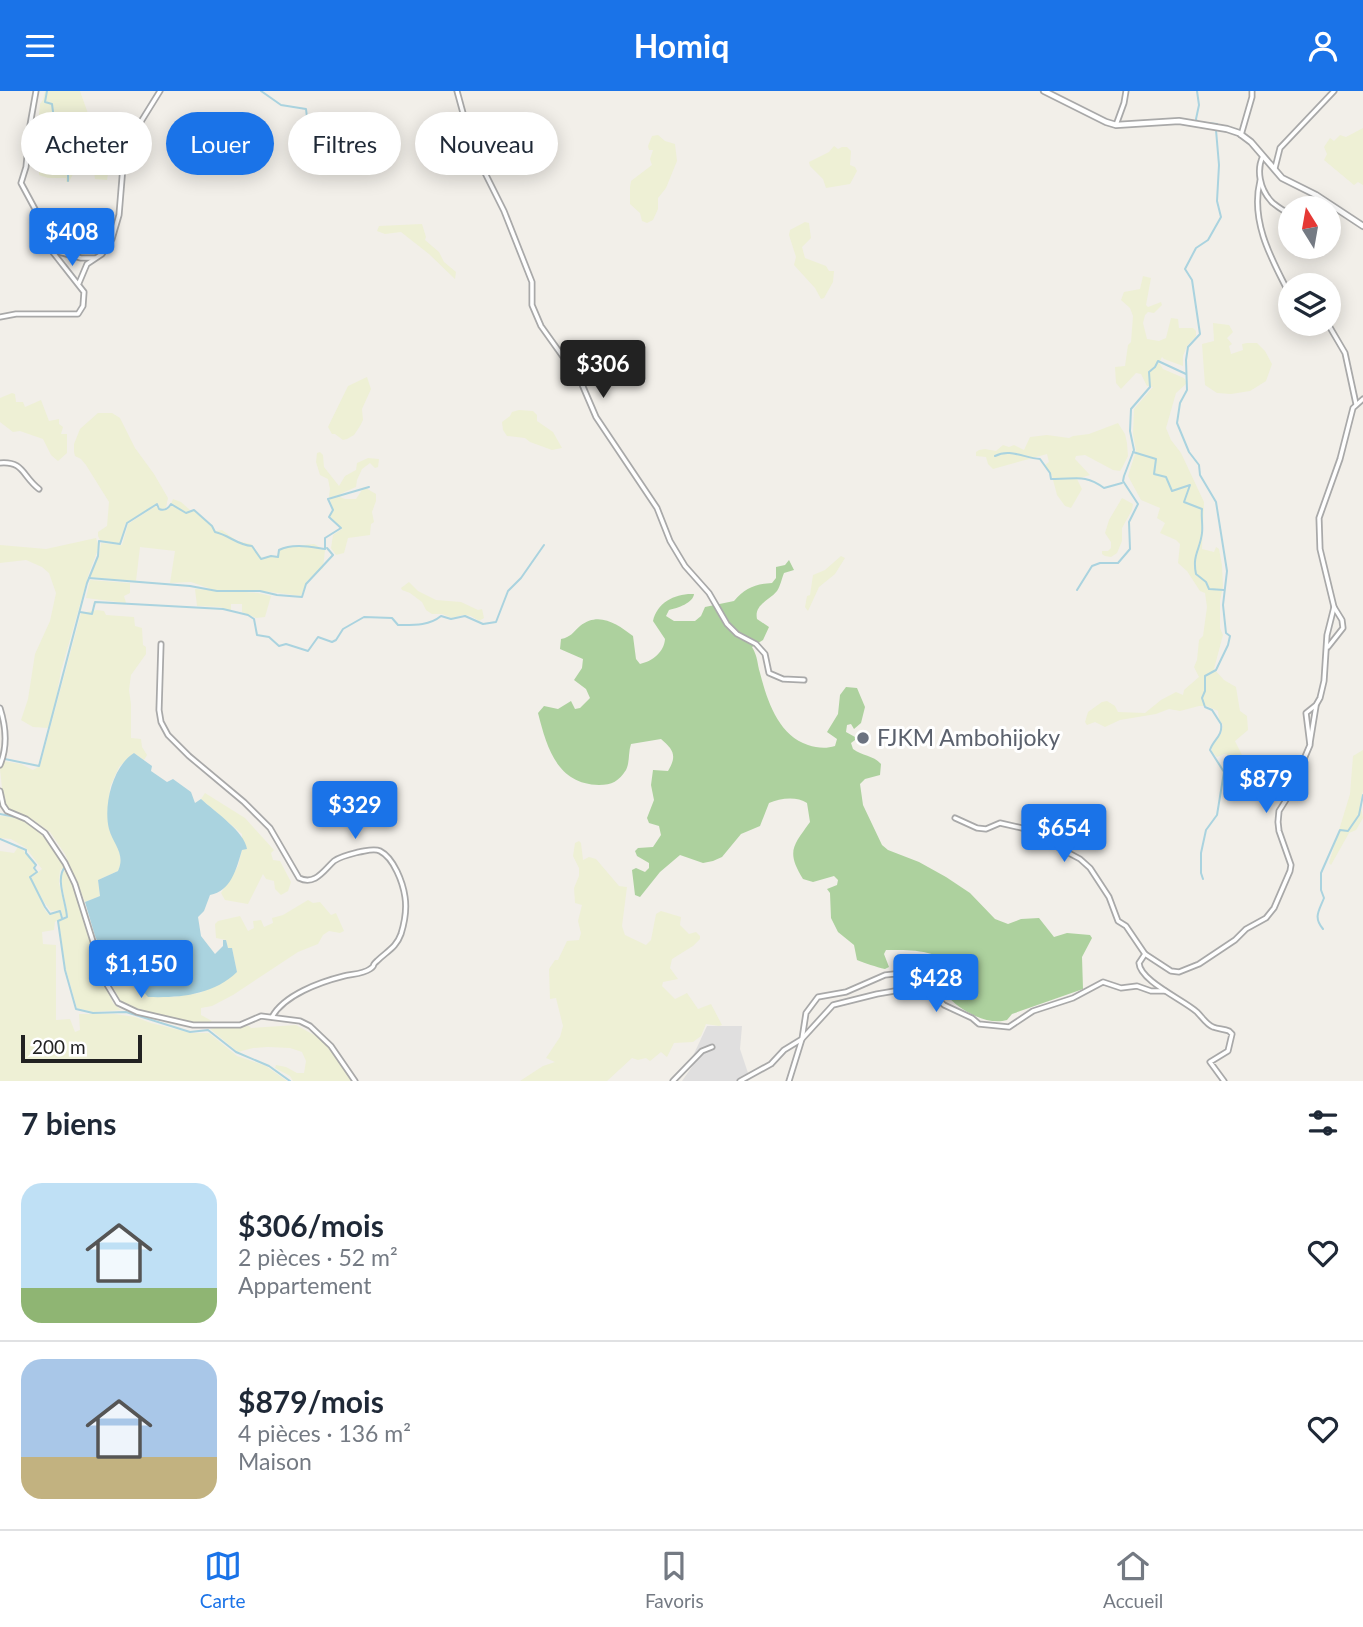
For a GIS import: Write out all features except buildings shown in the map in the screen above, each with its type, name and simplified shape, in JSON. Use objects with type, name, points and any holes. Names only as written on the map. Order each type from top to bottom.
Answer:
[{"type":"street","points":[[0,317],[16,314],[78,314],[83,306],[84,292],[44,241],[35,209],[21,183],[26,167],[36,91]]},
{"type":"street","points":[[79,283],[87,264],[102,254],[112,239],[119,215],[124,154],[129,141],[160,91]]},
{"type":"street","points":[[457,91],[475,157],[504,211],[532,282],[532,305],[541,326],[581,382],[596,417],[657,508],[670,541],[685,566],[709,593],[727,624],[737,634],[756,644],[768,662],[769,673],[783,679],[804,680]]},
{"type":"street","points":[[1044,91],[1106,123],[1116,125],[1167,121],[1227,129],[1241,135],[1282,178],[1316,195],[1363,226]]},
{"type":"street","points":[[1116,125],[1126,91]]},
{"type":"street","points":[[1241,135],[1252,91]]},
{"type":"street","points":[[1275,168],[1280,148],[1334,91]]},
{"type":"street","points":[[1263,156],[1259,166],[1258,190],[1260,232],[1280,273]]},
{"type":"street","points":[[1260,181],[1271,202],[1278,207]]},
{"type":"street","points":[[53,251],[81,258],[96,258]]},
{"type":"street","points":[[1335,336],[1345,353],[1356,404]]},
{"type":"street","points":[[1326,649],[1343,628],[1342,620],[1334,607],[1318,534],[1318,518],[1332,483],[1350,415],[1356,404],[1363,399]]},
{"type":"street","points":[[0,463],[15,463],[29,482],[39,489]]},
{"type":"street","points":[[955,818],[977,828],[986,829],[1000,823],[1022,828],[1080,859],[1090,868],[1109,897],[1118,921],[1126,926],[1145,954],[1171,971],[1179,972],[1199,964],[1235,940],[1246,929],[1270,915],[1291,865],[1279,831],[1279,811],[1300,780],[1310,745],[1316,705],[1324,681],[1326,649],[1334,607]]},
{"type":"street","points":[[161,644],[159,710],[168,735],[189,757],[271,828],[299,878],[312,880],[342,858],[373,850],[383,852],[401,882],[405,919],[393,949],[367,971],[316,985],[296,995],[282,1003],[272,1017]]},
{"type":"street","points":[[1310,745],[1306,713],[1316,705]]},
{"type":"street","points":[[0,708],[5,729],[0,765]]},
{"type":"street","points":[[0,792],[7,811],[26,819],[45,832],[65,863],[75,884],[106,983],[118,1003],[125,1008],[193,1025],[240,1025],[261,1016],[300,1021],[310,1026],[340,1055],[355,1081]]},
{"type":"street","points":[[1145,954],[1141,958],[1139,968],[1165,991],[1197,1012],[1211,1027],[1225,1029],[1232,1034],[1228,1051],[1210,1062],[1224,1081]]},
{"type":"street","points":[[789,1081],[802,1039],[806,1013],[818,997],[846,992],[885,975],[905,977],[924,986],[944,1005],[979,1024],[1009,1027],[1033,1011],[1073,998],[1100,983],[1113,983],[1121,988],[1137,986],[1158,993],[1165,991]]},
{"type":"street","points":[[740,1081],[772,1065],[784,1050],[798,1044],[833,1006],[877,994],[924,986]]},
{"type":"street","points":[[673,1081],[702,1051],[712,1047]]},
{"type":"shaded area","points":[[707,1026],[742,1026],[740,1049],[750,1079],[748,1081],[682,1081],[694,1064],[692,1058]]},
{"type":"green space","points":[[45,91],[80,91],[87,112],[39,112]]},
{"type":"green space","points":[[1363,128],[1363,185],[1358,182],[1354,185],[1324,160],[1327,154],[1324,147],[1330,138],[1334,141],[1340,135],[1346,137]]},
{"type":"green space","points":[[658,135],[675,144],[677,161],[666,188],[658,198],[658,209],[653,220],[647,223],[642,221],[640,213],[630,204],[630,187],[631,181],[652,165],[650,159],[653,150],[649,150],[648,146],[652,136]]},
{"type":"green space","points":[[834,146],[838,149],[847,147],[851,151],[850,165],[857,171],[850,184],[826,188],[823,179],[809,162],[829,152]]},
{"type":"green space","points":[[39,175],[72,175],[69,182],[66,182],[66,178]]},
{"type":"green space","points":[[94,175],[108,175],[107,180],[95,179]]},
{"type":"green space","points":[[805,222],[809,223],[811,238],[802,247],[805,258],[834,271],[833,282],[821,299],[815,288],[794,265],[796,257],[790,230]]},
{"type":"green space","points":[[422,224],[425,240],[456,272],[455,279],[401,232],[385,234],[377,231],[379,226]]},
{"type":"green space","points":[[1143,276],[1151,278],[1146,305],[1148,307],[1161,302],[1162,305],[1154,313],[1148,312],[1145,315],[1143,323],[1147,339],[1159,341],[1166,338],[1171,318],[1178,319],[1179,328],[1193,328],[1196,331],[1196,336],[1183,356],[1183,366],[1162,357],[1159,363],[1163,369],[1184,378],[1187,383],[1176,393],[1166,428],[1204,502],[1202,549],[1214,552],[1216,547],[1219,549],[1223,586],[1220,628],[1223,635],[1214,669],[1224,680],[1236,687],[1240,711],[1247,716],[1248,730],[1235,741],[1242,755],[1238,756],[1224,754],[1217,757],[1212,752],[1212,745],[1221,734],[1223,725],[1218,711],[1207,706],[1180,711],[1169,709],[1120,720],[1105,727],[1095,722],[1087,725],[1085,722],[1088,712],[1107,701],[1115,706],[1118,712],[1145,713],[1176,692],[1183,695],[1184,690],[1199,677],[1194,667],[1199,640],[1203,636],[1207,607],[1205,593],[1200,591],[1187,571],[1178,563],[1180,544],[1160,533],[1165,523],[1157,518],[1160,508],[1141,500],[1128,476],[1136,451],[1133,434],[1134,409],[1153,387],[1147,386],[1141,374],[1136,373],[1121,389],[1116,383],[1115,367],[1125,366],[1128,345],[1131,342],[1133,316],[1130,308],[1121,300],[1124,292],[1140,289]]},
{"type":"green space","points":[[1213,323],[1229,325],[1233,332],[1227,338],[1232,344],[1229,346],[1231,354],[1243,350],[1242,344],[1247,343],[1257,343],[1265,351],[1272,364],[1266,381],[1250,391],[1231,394],[1217,393],[1205,385],[1202,344],[1214,341]]},
{"type":"green space","points":[[367,377],[371,389],[362,409],[363,420],[354,435],[343,440],[332,434],[328,427],[348,386]]},
{"type":"green space","points":[[15,394],[16,402],[23,402],[25,407],[41,400],[49,421],[59,419],[59,424],[63,427],[61,434],[67,434],[67,453],[58,461],[51,455],[43,439],[20,431],[13,432],[0,422],[0,398]]},
{"type":"green space","points":[[533,411],[537,415],[537,421],[553,432],[562,448],[552,450],[525,438],[507,436],[502,422],[512,412]]},
{"type":"green space","points":[[98,413],[112,413],[120,418],[135,448],[168,498],[166,508],[160,509],[158,503],[125,524],[120,544],[100,540],[98,536],[98,532],[107,526],[109,502],[86,465],[74,452],[80,429]]},
{"type":"green space","points":[[1118,423],[1127,443],[1128,456],[1122,468],[1120,471],[1113,470],[1085,455],[1076,456],[1075,459],[1090,475],[1077,479],[1082,489],[1071,508],[1065,506],[1057,495],[1052,476],[1045,465],[1049,462],[1047,454],[993,469],[986,457],[976,456],[979,450],[996,451],[1003,445],[1014,445],[1024,450],[1030,437],[1047,435],[1069,438]]},
{"type":"green space","points":[[317,453],[323,455],[324,467],[339,486],[345,476],[356,470],[357,463],[368,458],[379,459],[378,467],[375,468],[370,463],[362,469],[356,487],[340,494],[340,497],[345,499],[356,499],[364,487],[376,494],[370,535],[348,538],[344,553],[336,555],[331,548],[333,535],[342,529],[330,516],[333,509],[328,479],[320,475],[316,462]]},
{"type":"green space","points":[[1122,498],[1133,504],[1132,510],[1122,528],[1122,541],[1117,553],[1111,557],[1105,556],[1102,551],[1111,548],[1111,542],[1105,533]]},
{"type":"green space","points":[[173,499],[190,510],[195,510],[216,531],[222,530],[237,541],[251,544],[262,558],[277,556],[279,549],[285,547],[314,544],[325,550],[323,568],[307,581],[301,596],[255,590],[214,590],[191,582],[170,583],[175,551],[140,547],[136,581],[90,577],[101,543],[122,545],[128,524],[156,506],[160,511],[169,509]]},
{"type":"green space","points":[[96,538],[99,547],[61,671],[53,715],[48,728],[33,727],[21,720],[28,699],[35,654],[50,621],[56,593],[49,573],[42,567],[26,560],[0,563],[0,545],[46,549]]},
{"type":"green space","points":[[841,556],[845,558],[835,574],[819,587],[808,611],[805,607],[813,575],[825,570]]},
{"type":"green space","points":[[789,560],[794,570],[784,573],[777,591],[758,610],[757,619],[769,627],[763,640],[752,647],[766,694],[781,725],[808,745],[822,748],[835,746],[837,739],[827,732],[838,714],[840,695],[846,687],[857,688],[865,707],[861,723],[854,729],[851,724],[847,725],[846,732],[855,737],[851,743],[853,749],[881,764],[880,775],[865,779],[860,784],[863,805],[882,845],[946,877],[970,893],[995,919],[1008,924],[1021,919],[1039,918],[1054,937],[1067,933],[1090,935],[1092,938],[1082,957],[1083,989],[1012,1014],[1007,1020],[992,1021],[968,1012],[949,998],[949,969],[946,962],[939,957],[922,952],[886,950],[884,954],[889,967],[885,969],[857,960],[854,945],[838,932],[831,918],[830,893],[827,889],[837,885],[838,880],[834,876],[813,882],[803,879],[795,862],[793,855],[796,843],[810,822],[807,803],[798,799],[769,803],[760,826],[741,834],[722,857],[703,863],[680,855],[660,872],[640,897],[635,895],[632,870],[636,868],[645,872],[649,863],[637,856],[635,851],[638,848],[653,847],[661,835],[659,826],[649,823],[647,818],[654,800],[651,785],[653,770],[668,771],[673,761],[673,753],[661,739],[631,744],[626,770],[618,780],[608,784],[585,783],[564,771],[550,751],[538,713],[544,706],[558,709],[571,701],[575,709],[580,708],[590,698],[586,689],[574,680],[582,668],[583,659],[560,649],[561,639],[587,622],[601,619],[608,621],[633,636],[636,659],[640,664],[645,663],[657,655],[664,644],[665,639],[653,621],[655,614],[668,600],[694,594],[688,602],[669,610],[666,616],[674,621],[695,621],[705,607],[734,601],[751,587],[772,583],[776,578],[776,567],[785,565]]},
{"type":"green space","points":[[90,580],[130,583],[130,593],[124,596],[126,603],[86,598]]},
{"type":"green space","points":[[409,582],[418,591],[436,600],[461,602],[478,610],[482,609],[484,618],[479,621],[471,616],[452,618],[432,614],[422,602],[402,590]]},
{"type":"green space","points":[[195,589],[271,596],[265,617],[256,618],[242,612],[242,604],[231,604],[231,611],[220,607],[197,606]]},
{"type":"green space","points":[[104,611],[106,615],[134,617],[135,626],[142,628],[146,654],[131,675],[129,690],[131,738],[141,739],[147,755],[144,760],[134,753],[119,767],[110,787],[108,822],[119,849],[121,863],[118,871],[98,880],[100,896],[85,902],[65,854],[50,832],[6,806],[0,769],[3,761],[21,764],[33,770],[40,766],[81,613]]},
{"type":"green space","points":[[1363,750],[1363,791],[1360,802],[1363,818],[1356,830],[1349,833],[1331,865],[1329,863],[1350,794],[1353,756]]},
{"type":"green space","points":[[205,793],[245,818],[274,850],[271,853],[273,860],[280,861],[291,882],[288,891],[281,895],[275,889],[274,881],[266,879],[263,874],[248,904],[225,900],[221,893],[238,866],[242,834],[201,799]]},
{"type":"green space","points":[[0,816],[15,817],[28,823],[46,839],[58,856],[64,868],[60,870],[59,883],[67,916],[63,917],[61,910],[51,911],[44,902],[31,878],[42,869],[26,848],[11,839],[0,838]]},
{"type":"green space","points":[[579,841],[583,860],[589,857],[596,859],[619,886],[627,887],[622,926],[625,935],[646,945],[651,940],[656,914],[661,911],[681,917],[680,925],[689,934],[696,932],[700,936],[693,946],[672,959],[670,968],[678,979],[663,982],[662,986],[675,999],[687,993],[698,1009],[711,1004],[722,1025],[706,1024],[701,1036],[693,1042],[674,1043],[667,1057],[661,1052],[650,1061],[646,1058],[632,1058],[607,1081],[520,1081],[543,1066],[555,1062],[546,1058],[560,1037],[563,1026],[556,998],[550,999],[549,969],[555,960],[558,960],[567,941],[579,940],[581,933],[578,921],[582,905],[575,903],[574,888],[579,868],[573,856],[575,843]]},
{"type":"green space","points":[[18,847],[35,865],[33,868],[36,872],[30,878],[45,910],[49,915],[59,912],[62,918],[55,922],[54,930],[42,932],[43,944],[56,945],[56,1020],[70,1019],[75,1032],[80,1030],[79,1014],[115,1014],[191,1033],[209,1033],[237,1056],[266,1066],[287,1081],[0,1081],[0,851],[14,853]]},
{"type":"green space","points":[[68,870],[104,982],[113,1003],[121,1010],[93,1012],[77,1008],[65,966],[59,922],[68,916],[61,880],[62,872]]},
{"type":"green space","points":[[308,900],[313,903],[320,902],[331,915],[336,913],[344,931],[329,931],[318,944],[298,952],[233,995],[212,1006],[201,1008],[201,1015],[212,1021],[191,1023],[128,1007],[122,1003],[110,982],[108,965],[121,962],[139,989],[173,997],[200,993],[237,972],[232,948],[228,948],[226,940],[216,938],[215,924],[218,921],[240,916],[248,931],[254,928],[253,921],[261,920],[264,927],[273,923],[272,918],[283,915]]},
{"type":"green space","points":[[296,1025],[323,1040],[353,1081],[293,1081],[290,1076],[275,1068],[276,1065],[304,1073],[306,1061],[302,1052],[290,1048],[268,1047],[238,1052],[210,1029],[218,1027]]},
{"type":"water","points":[[134,753],[152,766],[151,771],[167,782],[173,779],[191,792],[195,803],[201,799],[235,829],[247,849],[242,850],[228,884],[210,895],[204,911],[198,917],[201,936],[215,954],[223,946],[223,940],[226,940],[228,948],[232,948],[237,972],[217,986],[196,994],[148,997],[133,980],[126,980],[121,962],[108,965],[95,936],[85,902],[100,896],[98,880],[118,871],[120,865],[120,854],[109,829],[107,809],[115,776]]},
{"type":"waterway","points":[[47,91],[45,102],[52,104],[56,135],[63,136],[68,181]]},
{"type":"waterway","points":[[261,91],[281,105],[306,109],[306,112]]},
{"type":"waterway","points":[[1197,91],[1197,122],[1217,124]]},
{"type":"waterway","points":[[1203,879],[1201,853],[1206,830],[1217,815],[1224,772],[1210,750],[1221,732],[1221,724],[1212,710],[1205,707],[1202,698],[1205,676],[1216,670],[1230,636],[1226,633],[1223,605],[1227,571],[1216,502],[1200,475],[1199,465],[1189,452],[1177,423],[1180,403],[1187,390],[1188,347],[1200,334],[1192,280],[1185,269],[1196,248],[1208,240],[1221,217],[1217,201],[1219,165],[1216,130]]},
{"type":"waterway","points":[[1077,590],[1092,566],[1118,563],[1130,549],[1129,522],[1138,504],[1123,481],[1134,450],[1130,431],[1131,409],[1150,387],[1149,372],[1158,361],[1186,374]]},
{"type":"waterway","points":[[1133,452],[1156,459],[1154,474],[1166,477],[1172,491],[1190,485],[1184,502],[1202,509],[1202,533],[1196,557],[1196,574],[1206,582],[1209,589],[1224,590]]},
{"type":"waterway","points":[[995,456],[1012,453],[1040,459],[1051,479],[1091,480],[1104,488],[1122,483]]},
{"type":"waterway","points":[[0,758],[39,766],[87,583],[98,556],[99,541],[120,544],[127,523],[157,504],[159,509],[163,510],[171,504],[186,513],[194,510],[215,532],[252,546],[261,559],[278,557],[279,550],[290,547],[325,549],[325,538],[341,528],[329,517],[333,510],[328,499],[369,487]]},
{"type":"waterway","points":[[80,612],[92,614],[95,602],[223,609],[248,615],[254,619],[257,635],[269,637],[279,646],[286,644],[308,651],[318,637],[332,642],[343,629],[364,617],[392,618],[398,625],[426,623],[441,616],[451,619],[465,616],[483,624],[496,622],[508,591],[521,578],[544,545]]},
{"type":"waterway","points":[[89,578],[190,586],[217,591],[260,591],[302,597],[306,584],[333,555],[327,548]]},
{"type":"waterway","points":[[1323,929],[1318,917],[1324,898],[1321,873],[1340,830],[1348,831],[1359,815],[1363,795]]},
{"type":"waterway","points":[[0,814],[16,817]]},
{"type":"waterway","points":[[0,839],[26,850],[36,865],[34,868],[37,872],[30,877],[45,907],[50,914],[60,911],[62,918]]},
{"type":"waterway","points":[[65,867],[61,884],[67,917],[58,921],[65,970],[76,1009],[93,1013],[126,1012],[190,1032],[208,1030],[236,1052],[269,1066],[290,1081]]},
{"type":"place","name":"FJKM Ambohijoky","points":[[863,738]]}]
